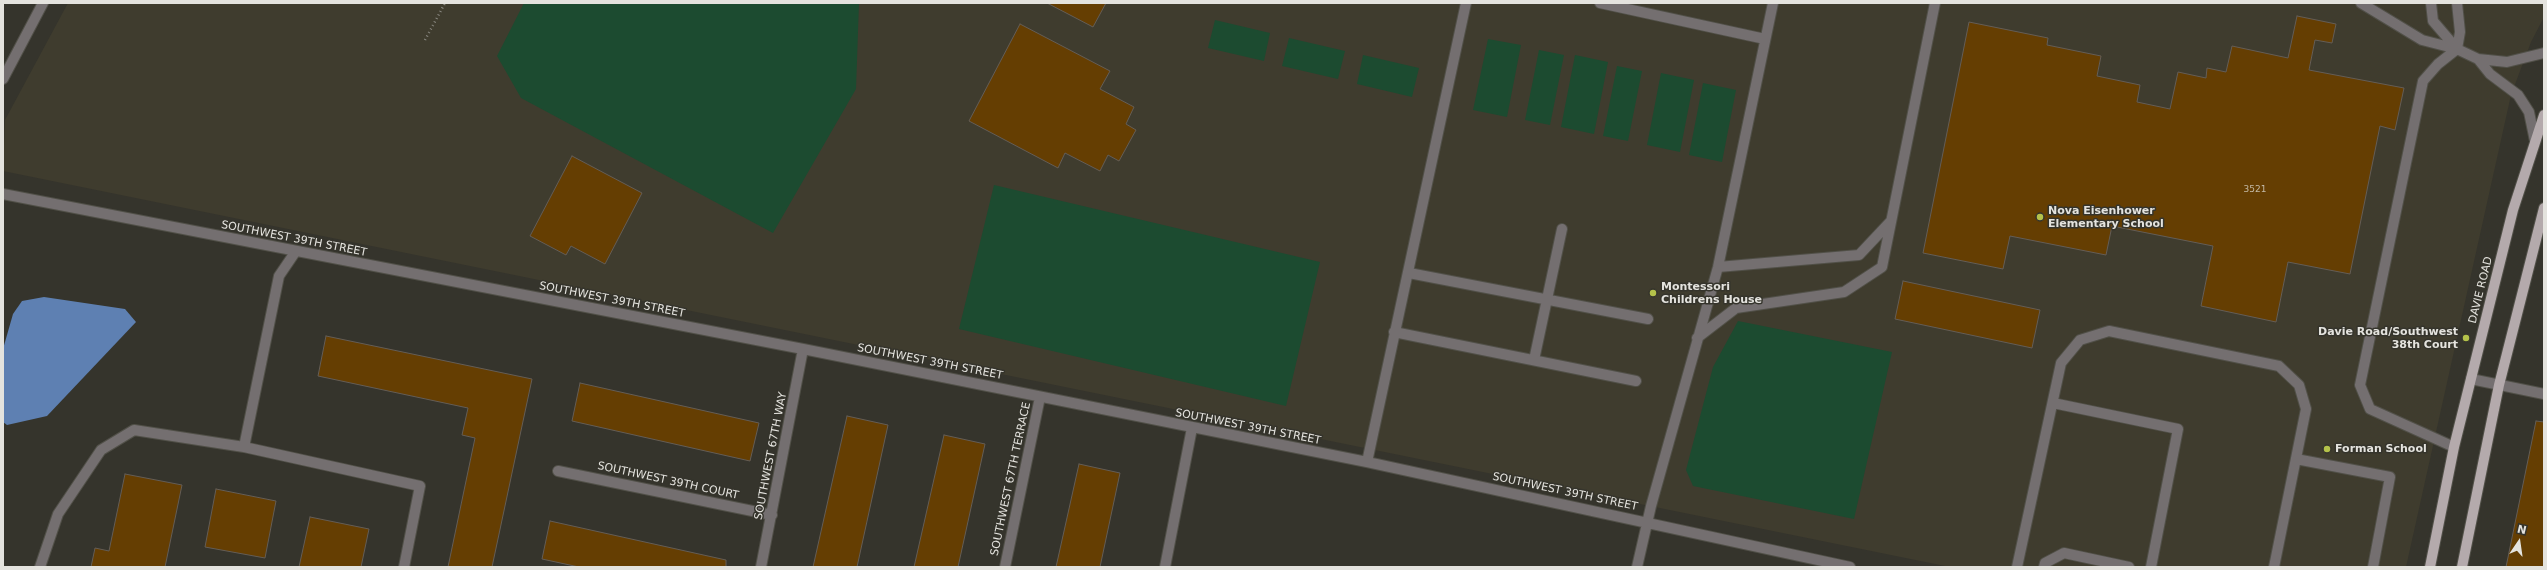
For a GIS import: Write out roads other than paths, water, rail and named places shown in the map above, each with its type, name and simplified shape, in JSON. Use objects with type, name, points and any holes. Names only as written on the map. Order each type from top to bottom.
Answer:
[{"type":"main road","name":"DAVIE ROAD","points":[[2430,567],[2454,447],[2471,379],[2514,210],[2544,115]]},
{"type":"main road","points":[[2462,567],[2499,385],[2544,208]]},
{"type":"street","points":[[3,79],[43,3]]},
{"type":"street","points":[[1366,462],[1394,332],[1409,273],[1466,3]]},
{"type":"street","points":[[1600,3],[1765,39]]},
{"type":"street","points":[[1637,567],[1697,338],[1718,267],[1773,3]]},
{"type":"street","points":[[1697,338],[1736,308],[1844,292],[1882,267],[1935,3]]},
{"type":"street","points":[[2360,3],[2422,40],[2457,49],[2478,59],[2507,62],[2544,53]]},
{"type":"street","points":[[2431,3],[2433,21],[2457,49]]},
{"type":"street","points":[[2454,447],[2370,409],[2360,385],[2423,81],[2438,64],[2457,49],[2460,32],[2457,3]]},
{"type":"street","points":[[2478,59],[2490,74],[2518,95],[2529,112],[2535,141]]},
{"type":"street","name":"SOUTHWEST 39TH STREET","points":[[3,194],[1040,396],[1192,428],[1366,462],[1850,567]]},
{"type":"street","points":[[1718,267],[1859,255],[1891,221]]},
{"type":"street","points":[[1534,360],[1562,229]]},
{"type":"street","points":[[244,447],[279,276],[296,251]]},
{"type":"street","points":[[1409,273],[1648,319]]},
{"type":"street","points":[[2017,567],[2062,363],[2080,340],[2109,331],[2279,366],[2299,385],[2306,408],[2274,567]]},
{"type":"street","points":[[1394,332],[1636,381]]},
{"type":"street","name":"SOUTHWEST 67TH WAY","points":[[761,567],[803,349]]},
{"type":"street","points":[[2471,379],[2544,394]]},
{"type":"street","name":"SOUTHWEST 67TH TERRACE","points":[[1005,567],[1040,396]]},
{"type":"street","points":[[2053,403],[2178,429],[2151,567]]},
{"type":"street","points":[[1165,567],[1192,428]]},
{"type":"street","points":[[40,567],[58,514],[101,450],[134,430],[244,447],[420,486],[404,567]]},
{"type":"street","points":[[2296,459],[2390,477],[2373,567]]},
{"type":"street","name":"SOUTHWEST 39TH COURT","points":[[558,471],[772,515]]},
{"type":"street","points":[[2044,567],[2045,563],[2064,553],[2129,567]]},
{"type":"water","points":[[44,297],[125,309],[136,322],[47,416],[7,425],[3,422],[3,349],[13,314],[22,301]]},
{"type":"place","name":"Nova Eisenhower Elementary School","points":[[2040,217]]},
{"type":"place","name":"Montessori Childrens House","points":[[1653,293]]},
{"type":"place","name":"Davie Road/Southwest 38th Court","points":[[2466,338]]},
{"type":"place","name":"Forman School","points":[[2327,449]]}]
